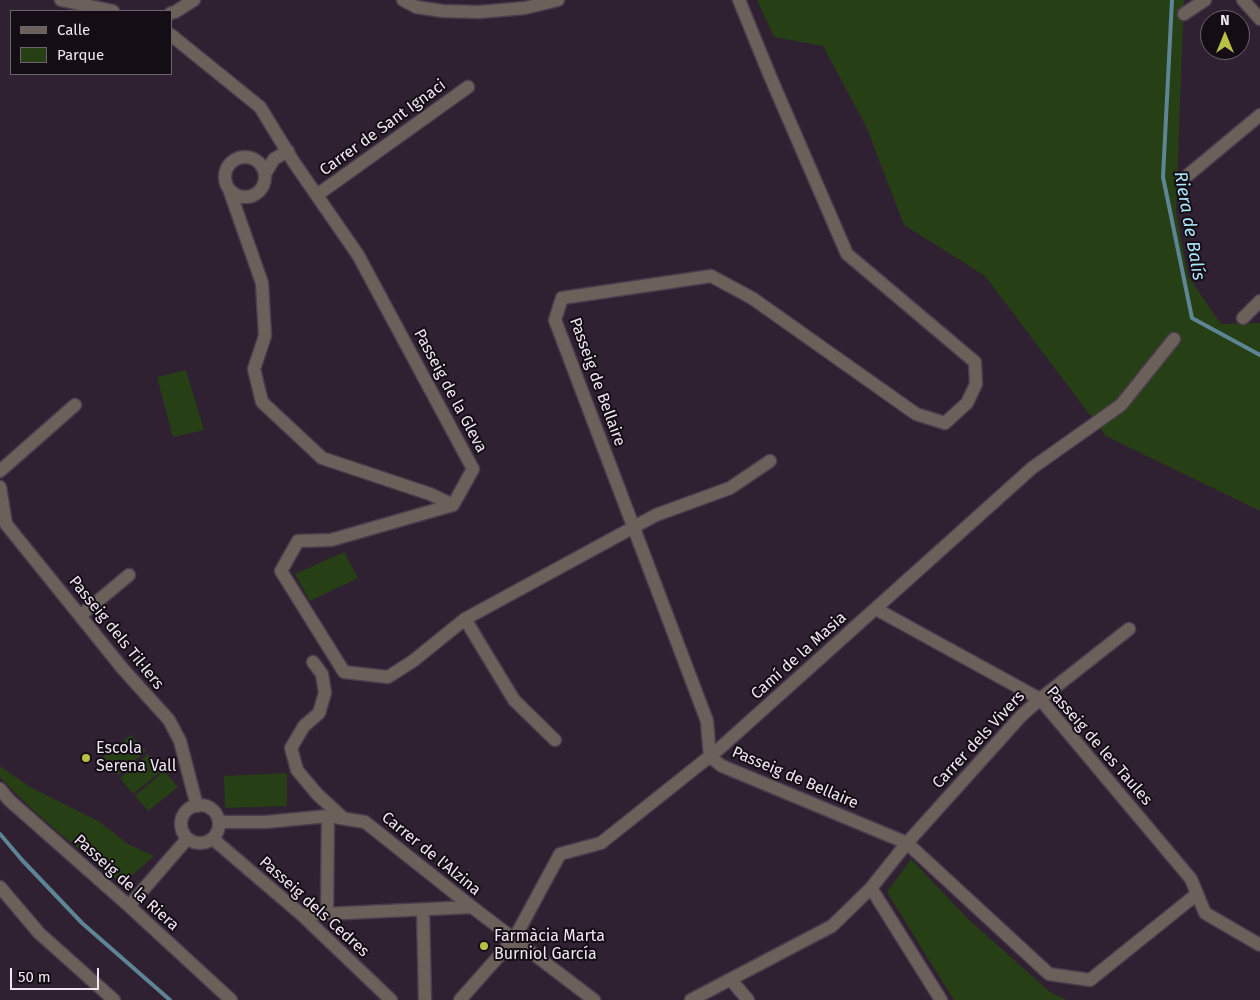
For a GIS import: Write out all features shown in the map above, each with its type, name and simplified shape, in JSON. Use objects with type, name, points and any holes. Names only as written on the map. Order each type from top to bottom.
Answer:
[{"type":"street","points":[[61,0],[108,10]]},
{"type":"street","points":[[172,12],[194,0]]},
{"type":"street","points":[[403,0],[416,7],[443,11],[479,12],[525,8],[558,0]]},
{"type":"street","name":"Passeig de Bellaire","points":[[739,0],[847,254],[975,362],[976,384],[967,403],[945,423],[916,414],[752,298],[711,276],[562,298],[555,320],[707,721],[710,757],[722,766],[907,843],[1049,974],[1090,980],[1197,894]]},
{"type":"street","points":[[1184,14],[1205,0]]},
{"type":"street","points":[[1242,0],[1260,19]]},
{"type":"street","name":"Passeig de la Gleva","points":[[172,36],[260,107],[317,196],[358,255],[473,469],[453,505]]},
{"type":"street","name":"Carrer de Sant Ignaci","points":[[317,196],[468,87]]},
{"type":"street","points":[[1188,175],[1260,115]]},
{"type":"street","points":[[265,174],[274,159],[288,151]]},
{"type":"street","points":[[230,192],[242,198],[251,197],[262,189],[265,174],[258,162],[244,157],[235,159],[226,170],[224,177],[262,283],[265,336],[254,369],[262,402],[322,458],[430,494],[453,505]]},
{"type":"street","points":[[1243,318],[1260,301]]},
{"type":"street","name":"Camí de la Masia","points":[[460,1000],[514,939],[560,854],[601,843],[710,757],[1032,468],[1122,405],[1174,339]]},
{"type":"street","points":[[0,471],[76,405]]},
{"type":"street","points":[[453,505],[331,540],[298,542],[281,571],[344,672],[388,677],[413,661],[465,619],[656,515],[730,488],[770,461]]},
{"type":"street","name":"Passeig dels Til·lers","points":[[0,487],[6,524],[123,668],[169,720],[180,741],[197,806]]},
{"type":"street","points":[[81,615],[129,575]]},
{"type":"street","name":"Passeig de les Taules","points":[[876,609],[1040,698],[1191,879],[1205,912],[1260,945]]},
{"type":"street","points":[[465,619],[514,700],[555,740]]},
{"type":"street","name":"Carrer dels Vivers","points":[[691,1000],[832,926],[871,888],[907,843],[1021,716],[1040,698],[1128,629]]},
{"type":"street","points":[[313,662],[322,674],[325,693],[319,713],[304,726],[291,748],[297,770],[317,794],[343,818]]},
{"type":"street","name":"Passeig de la Riera","points":[[0,789],[9,800],[129,906],[231,1000]]},
{"type":"street","points":[[197,806],[206,806],[213,810],[220,822],[217,834],[213,839],[199,844],[187,839],[181,826],[182,820],[189,809],[197,806]]},
{"type":"street","points":[[327,914],[328,816]]},
{"type":"street","name":"Carrer de l'Alzina","points":[[220,822],[266,822],[328,816],[365,822],[594,1000]]},
{"type":"street","points":[[129,906],[187,839]]},
{"type":"street","name":"Passeig dels Cedres","points":[[213,839],[302,916],[391,1000]]},
{"type":"street","points":[[0,887],[39,934],[114,1000]]},
{"type":"street","points":[[871,888],[941,1000]]},
{"type":"street","points":[[302,916],[472,907]]},
{"type":"street","points":[[423,910],[425,1000]]},
{"type":"street","points":[[732,980],[748,1000]]},
{"type":"green space","points":[[757,0],[1184,0],[1176,212],[1188,276],[1221,324],[1260,323],[1260,511],[1106,436],[985,276],[904,225],[866,126],[823,46],[774,37]]},
{"type":"green space","points":[[186,370],[204,430],[173,437],[157,377]]},
{"type":"green space","points":[[344,552],[358,578],[310,601],[295,574]]},
{"type":"green space","points":[[131,735],[146,751],[118,775],[103,757]]},
{"type":"green space","points":[[148,754],[163,770],[133,794],[120,778]]},
{"type":"green space","points":[[0,766],[30,787],[98,821],[128,844],[154,856],[122,884],[28,806],[0,777]]},
{"type":"green space","points":[[164,771],[178,787],[148,811],[135,796]]},
{"type":"green space","points":[[287,773],[287,806],[225,808],[224,776]]},
{"type":"green space","points":[[911,859],[969,920],[1050,992],[1066,1000],[954,1000],[887,892]]},
{"type":"waterway","name":"Riera de Balís","points":[[1172,0],[1163,177],[1192,318],[1260,355]]},
{"type":"waterway","points":[[0,834],[82,923],[170,1000]]},
{"type":"place","name":"Escola Serena Vall","points":[[86,758]]},
{"type":"place","name":"Farmàcia Marta Burniol García","points":[[484,946]]}]
